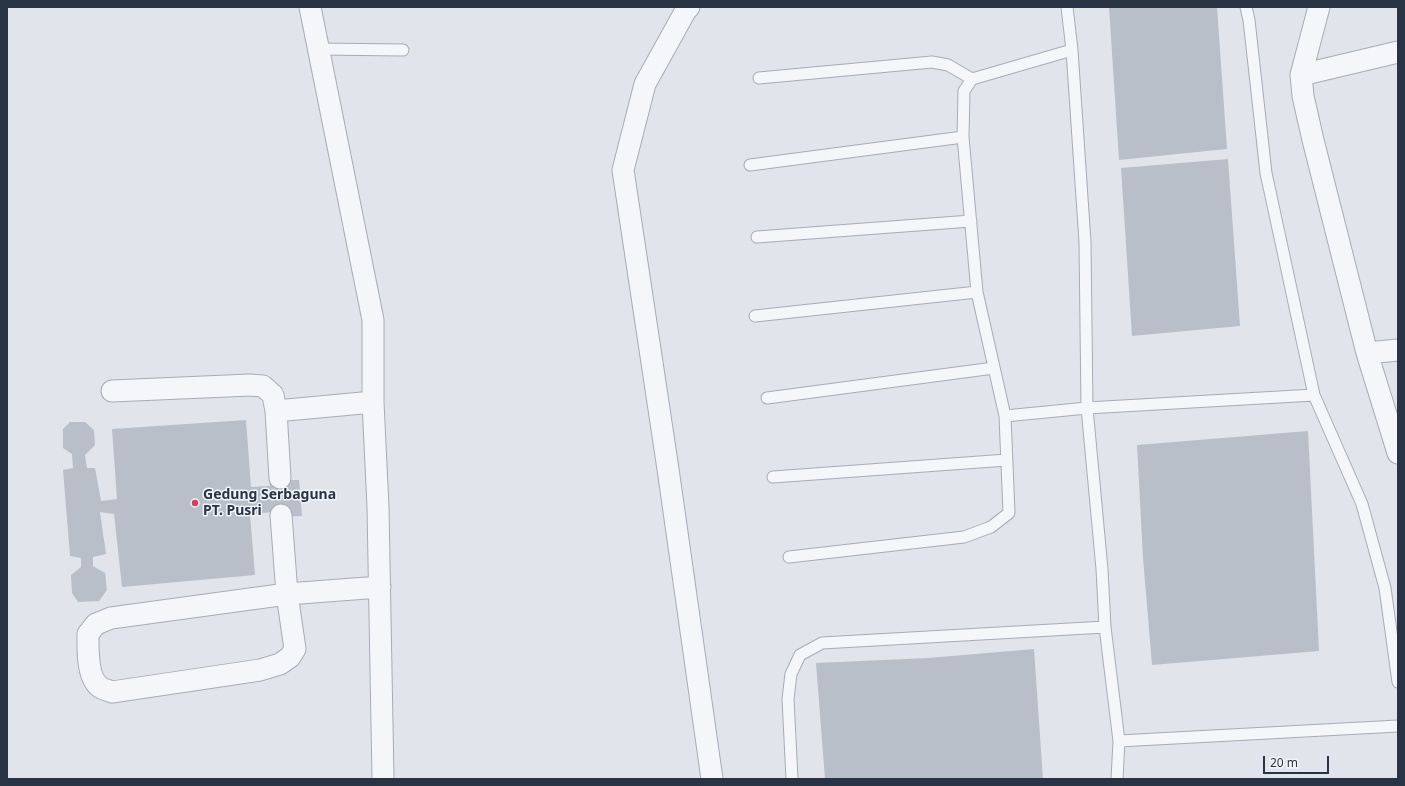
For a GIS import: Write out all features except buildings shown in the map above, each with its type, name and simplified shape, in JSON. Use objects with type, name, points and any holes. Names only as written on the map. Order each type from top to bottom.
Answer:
[{"type":"street","points":[[310,7],[373,320],[373,402],[380,587],[383,779]]},
{"type":"street","points":[[689,7],[645,84],[623,170],[666,454],[712,779]]},
{"type":"street","points":[[1319,7],[1301,75],[1303,96],[1367,353],[1398,453]]},
{"type":"street","points":[[1301,75],[1398,52]]},
{"type":"street","points":[[1367,353],[1398,350]]},
{"type":"street","points":[[112,391],[250,385],[263,386],[273,395],[276,411],[280,478]]},
{"type":"street","points":[[276,411],[373,402]]},
{"type":"street","points":[[281,515],[287,594],[295,649],[290,658],[280,664],[260,670],[112,692],[95,683],[91,673],[88,634],[96,624],[111,618],[287,594],[380,587]]},
{"type":"lane","points":[[1067,7],[1072,50],[1085,242],[1086,408],[1102,569],[1105,628],[1119,741],[1117,779]]},
{"type":"lane","points":[[1246,7],[1249,20],[1266,172],[1314,395],[1362,504],[1385,588],[1398,682]]},
{"type":"lane","points":[[319,49],[403,50]]},
{"type":"lane","points":[[789,557],[964,537],[991,527],[1009,513],[1005,416],[976,292],[963,137],[964,91],[972,79],[1072,50]]},
{"type":"lane","points":[[759,78],[932,62],[948,65],[972,79]]},
{"type":"lane","points":[[750,165],[963,137]]},
{"type":"lane","points":[[758,237],[971,221]]},
{"type":"lane","points":[[755,316],[976,292]]},
{"type":"lane","points":[[767,398],[994,368]]},
{"type":"lane","points":[[1005,416],[1086,408],[1314,395]]},
{"type":"lane","points":[[772,477],[1007,460]]},
{"type":"lane","points":[[792,779],[788,699],[792,674],[800,655],[822,643],[1105,628]]},
{"type":"lane","points":[[1119,741],[1398,726]]},
{"type":"tunnel","points":[[280,478],[281,515]]},
{"type":"place","name":"Gedung Serbaguna PT. Pusri","points":[[195,503]]}]
